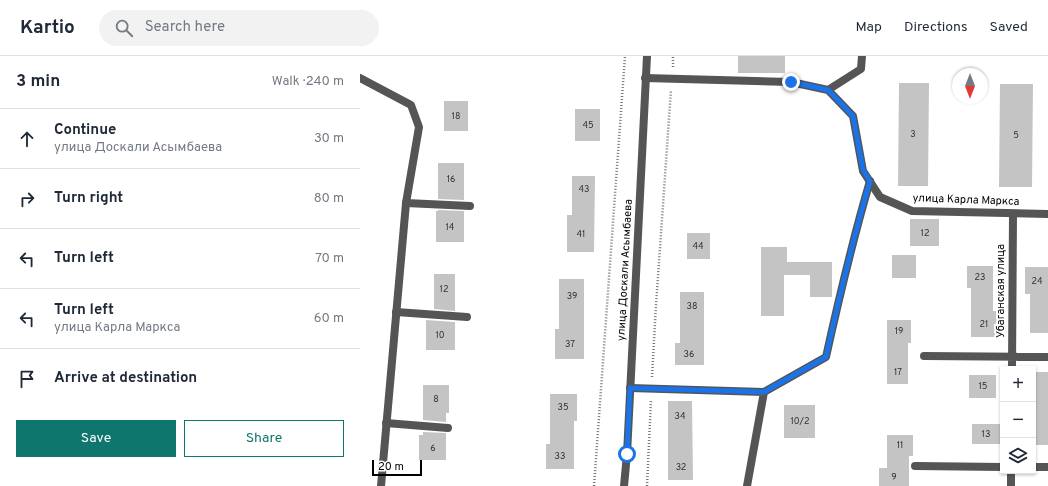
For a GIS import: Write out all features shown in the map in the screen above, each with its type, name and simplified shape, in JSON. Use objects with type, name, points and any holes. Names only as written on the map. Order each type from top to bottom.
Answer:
[{"type":"street","name":"улица Доскали Асымбаева","points":[[624,486],[647,56]]},
{"type":"street","points":[[645,78],[791,82],[828,90],[861,69],[862,56]]},
{"type":"street","points":[[360,78],[411,105],[419,127],[406,203],[381,486]]},
{"type":"street","name":"улица Карла Маркса","points":[[828,90],[853,116],[863,170],[880,197],[912,211],[1048,214]]},
{"type":"street","points":[[630,388],[764,392],[826,357],[837,305],[870,181]]},
{"type":"street","points":[[406,203],[470,206]]},
{"type":"street","name":"Убаганская улица","points":[[1012,366],[1013,214]]},
{"type":"street","points":[[396,312],[467,317]]},
{"type":"street","points":[[924,356],[1048,357]]},
{"type":"street","points":[[748,486],[764,392]]},
{"type":"street","points":[[386,423],[448,428]]},
{"type":"street","points":[[915,466],[1000,467]]},
{"type":"street","points":[[1036,467],[1048,467]]},
{"type":"street","points":[[1011,474],[1011,486]]},
{"type":"path","points":[[594,486],[625,56]]},
{"type":"path","points":[[647,486],[657,290],[673,56]]},
{"type":"building","points":[[738,56],[785,56],[785,73],[738,73]]},
{"type":"building","points":[[899,83],[929,83],[928,186],[898,186]]},
{"type":"building","points":[[1000,84],[1033,84],[1032,187],[999,187]]},
{"type":"building","points":[[444,101],[468,101],[468,131],[444,131]]},
{"type":"building","points":[[575,109],[600,109],[600,141],[575,141]]},
{"type":"building","points":[[438,163],[464,163],[464,200],[438,199]]},
{"type":"building","points":[[572,176],[595,176],[594,252],[567,252],[567,215],[572,215]]},
{"type":"building","points":[[436,211],[464,211],[464,242],[436,242]]},
{"type":"building","points":[[910,219],[939,219],[939,246],[910,246]]},
{"type":"building","points":[[687,233],[710,233],[710,259],[687,259]]},
{"type":"building","points":[[761,247],[787,247],[787,262],[832,262],[832,297],[810,297],[810,275],[784,275],[784,316],[761,316]]},
{"type":"building","points":[[892,255],[916,255],[916,278],[892,278]]},
{"type":"building","points":[[967,266],[993,266],[993,311],[997,311],[997,337],[971,337],[971,288],[967,288]]},
{"type":"building","points":[[1025,267],[1048,267],[1048,333],[1030,333],[1030,294],[1025,294]]},
{"type":"building","points":[[434,274],[455,274],[455,311],[434,309]]},
{"type":"building","points":[[559,279],[584,279],[584,359],[555,359],[555,329],[559,329]]},
{"type":"building","points":[[680,292],[704,292],[704,365],[675,365],[675,343],[680,343]]},
{"type":"building","points":[[426,320],[455,322],[455,350],[426,350]]},
{"type":"building","points":[[887,320],[911,320],[911,343],[908,343],[908,384],[887,384]]},
{"type":"building","points":[[1036,372],[1048,372],[1048,445],[1036,445]]},
{"type":"building","points":[[969,375],[996,375],[996,398],[969,398]]},
{"type":"building","points":[[423,385],[449,385],[449,413],[446,413],[446,422],[423,420]]},
{"type":"building","points":[[550,394],[577,394],[577,421],[574,421],[574,469],[546,469],[546,444],[550,444]]},
{"type":"building","points":[[668,401],[692,401],[693,480],[668,480]]},
{"type":"building","points":[[784,405],[815,405],[815,438],[784,438]]},
{"type":"building","points":[[972,424],[1000,424],[1000,444],[972,444]]},
{"type":"building","points":[[423,432],[446,433],[446,460],[419,460],[419,435],[423,435]]},
{"type":"building","points":[[887,435],[913,435],[913,456],[909,456],[909,486],[879,486],[879,468],[887,468]]},
{"type":"route","points":[[627,454],[630,388],[764,392],[826,357],[837,305],[870,181],[863,170],[853,116],[828,90],[791,82]]}]
